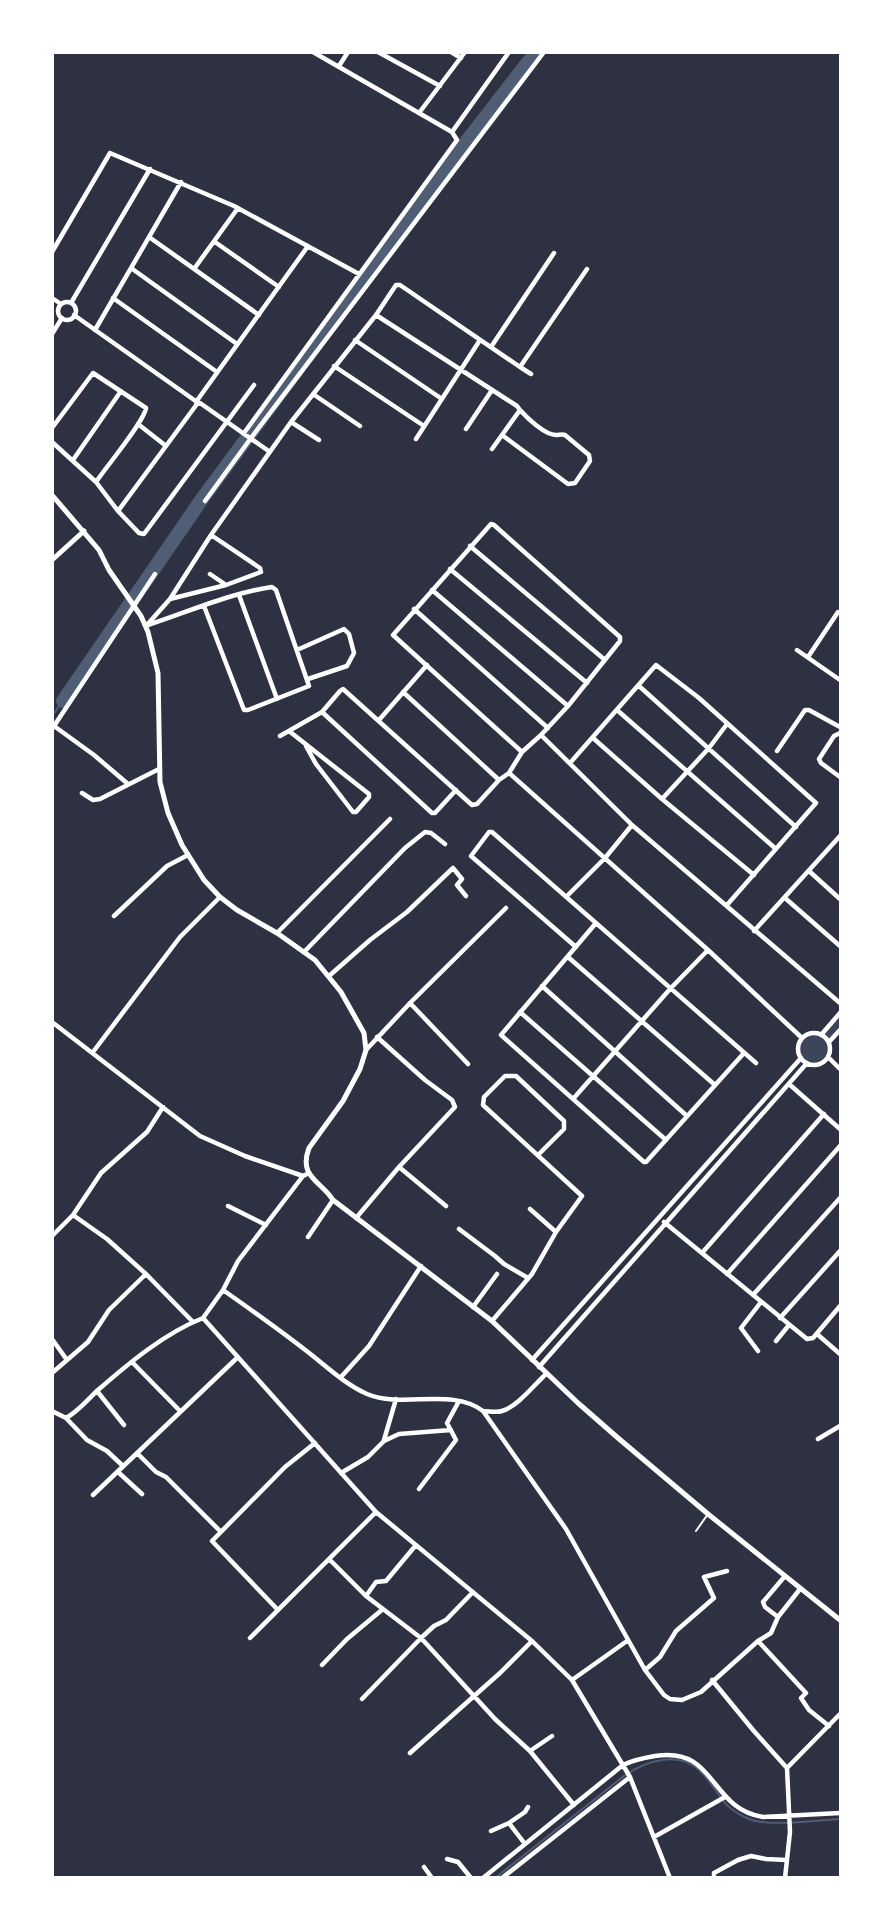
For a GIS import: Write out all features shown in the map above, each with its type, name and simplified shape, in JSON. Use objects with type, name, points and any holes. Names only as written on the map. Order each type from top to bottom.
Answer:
[{"type":"street","points":[[244,433],[457,140],[452,132],[313,52]]},
{"type":"street","points":[[339,66],[348,52]]},
{"type":"street","points":[[378,52],[440,86]]},
{"type":"street","points":[[451,52],[461,58]]},
{"type":"street","points":[[419,113],[465,52]]},
{"type":"street","points":[[452,132],[509,52]]},
{"type":"street","points":[[206,501],[251,438],[544,52]]},
{"type":"street","points":[[52,252],[110,153],[238,207],[359,274]]},
{"type":"street","points":[[71,303],[150,169]]},
{"type":"street","points":[[95,330],[181,182]]},
{"type":"street","points":[[194,269],[238,207]]},
{"type":"street","points":[[149,237],[259,315]]},
{"type":"street","points":[[215,242],[279,287]]},
{"type":"street","points":[[118,511],[308,246]]},
{"type":"street","points":[[491,347],[555,252]]},
{"type":"street","points":[[131,268],[237,344]]},
{"type":"street","points":[[520,367],[587,269]]},
{"type":"street","points":[[146,626],[170,599],[211,535],[291,422],[376,315],[394,287],[400,285],[531,374]]},
{"type":"street","points":[[52,298],[61,304]]},
{"type":"street","points":[[113,298],[217,372]]},
{"type":"street","points":[[71,303],[76,310],[74,315],[70,319],[62,318],[58,311],[61,304],[71,303]]},
{"type":"street","points":[[74,315],[270,452]]},
{"type":"street","points":[[376,315],[518,405],[531,421],[550,434],[565,435],[589,455],[590,461],[575,483],[568,484],[502,435]]},
{"type":"street","points":[[52,334],[62,318]]},
{"type":"street","points":[[355,340],[442,399]]},
{"type":"street","points":[[416,439],[480,340]]},
{"type":"street","points":[[334,366],[424,426]]},
{"type":"street","points":[[52,428],[92,373],[146,408],[138,424],[96,482]]},
{"type":"street","points":[[52,442],[96,482],[118,511],[139,533],[146,533],[254,385]]},
{"type":"street","points":[[466,429],[492,390]]},
{"type":"street","points":[[73,460],[121,391]]},
{"type":"street","points":[[313,394],[360,426]]},
{"type":"street","points":[[492,449],[520,410]]},
{"type":"street","points":[[291,422],[319,440]]},
{"type":"street","points":[[138,424],[166,446]]},
{"type":"street","points":[[52,495],[99,550],[109,570],[146,626],[158,673],[160,782],[168,813],[188,855],[204,880],[220,897],[315,960],[347,1002],[364,1033],[366,1050],[364,1061],[353,1084],[309,1148],[305,1160],[306,1175],[238,1261],[223,1290],[204,1318],[193,1322],[132,1362],[66,1418]]},
{"type":"street","points":[[280,736],[322,711],[343,689],[472,805],[509,773],[522,752],[548,728],[587,683],[620,641],[620,637],[494,525],[488,525],[393,635],[522,752]]},
{"type":"street","points":[[52,560],[84,531]]},
{"type":"street","points":[[170,599],[226,585],[258,574],[261,569],[211,535]]},
{"type":"street","points":[[470,546],[605,660]]},
{"type":"street","points":[[450,569],[587,683]]},
{"type":"street","points":[[128,784],[94,754],[53,727],[155,574]]},
{"type":"street","points":[[210,574],[226,585]]},
{"type":"street","points":[[146,626],[204,606],[238,595],[274,588],[309,687],[248,710],[243,708],[204,606]]},
{"type":"street","points":[[432,590],[568,706]]},
{"type":"street","points":[[238,595],[277,699]]},
{"type":"street","points":[[414,609],[548,728]]},
{"type":"street","points":[[808,657],[838,612]]},
{"type":"street","points":[[297,650],[344,629],[349,634],[354,654],[347,666],[308,679]]},
{"type":"street","points":[[797,650],[840,679]]},
{"type":"street","points":[[570,763],[656,664],[699,698],[816,803],[727,905]]},
{"type":"street","points":[[379,720],[427,665]]},
{"type":"street","points":[[639,686],[796,826]]},
{"type":"street","points":[[403,692],[499,780]]},
{"type":"street","points":[[617,710],[776,849]]},
{"type":"street","points":[[777,751],[805,710],[840,727]]},
{"type":"street","points":[[322,711],[432,813],[435,813],[456,790]]},
{"type":"street","points":[[662,799],[709,748],[727,724]]},
{"type":"street","points":[[289,731],[369,794],[369,798],[356,812],[353,812],[316,764],[306,746]]},
{"type":"street","points":[[840,733],[834,736],[819,759],[820,763],[840,777]]},
{"type":"street","points":[[541,735],[632,825],[840,1003]]},
{"type":"street","points":[[593,738],[754,875]]},
{"type":"street","points":[[82,793],[91,799],[98,800],[159,769]]},
{"type":"street","points":[[509,773],[708,950],[802,1038]]},
{"type":"street","points":[[277,933],[390,819]]},
{"type":"street","points":[[566,897],[605,858],[632,825]]},
{"type":"street","points":[[576,947],[470,854],[489,831],[756,1063]]},
{"type":"street","points":[[304,952],[405,848],[425,832],[431,833],[445,844]]},
{"type":"street","points":[[754,931],[840,836]]},
{"type":"street","points":[[834,843],[840,850]]},
{"type":"street","points":[[114,916],[167,866],[188,855]]},
{"type":"street","points":[[329,976],[370,940],[407,912],[453,868],[462,879],[457,885],[466,896]]},
{"type":"street","points":[[809,870],[840,899]]},
{"type":"street","points":[[93,1052],[180,938],[220,897]]},
{"type":"street","points":[[785,898],[840,946]]},
{"type":"street","points":[[366,1050],[506,908]]},
{"type":"street","points":[[596,923],[501,1032],[501,1036],[644,1163],[744,1053]]},
{"type":"street","points":[[573,1099],[670,989],[708,950]]},
{"type":"street","points":[[568,957],[715,1085]]},
{"type":"street","points":[[542,986],[687,1116]]},
{"type":"street","points":[[410,1003],[468,1064]]},
{"type":"street","points":[[519,1012],[666,1140]]},
{"type":"street","points":[[821,1035],[840,1013]]},
{"type":"street","points":[[54,1025],[93,1052],[200,1136],[245,1156],[306,1175],[328,1192],[333,1200],[492,1321],[546,1374],[618,1438],[840,1620]]},
{"type":"street","points":[[829,1042],[840,1030]]},
{"type":"street","points":[[811,1033],[821,1035],[829,1042],[828,1057],[820,1064],[807,1063],[801,1058],[798,1048],[802,1038],[811,1033]]},
{"type":"street","points":[[356,1218],[399,1167],[454,1108],[455,1103],[377,1038]]},
{"type":"street","points":[[828,1057],[840,1069]]},
{"type":"street","points":[[532,1360],[567,1324],[801,1058]]},
{"type":"street","points":[[540,1367],[807,1063]]},
{"type":"street","points":[[492,1321],[528,1278],[556,1232],[581,1199],[580,1194],[483,1105],[484,1097],[505,1076],[516,1076],[564,1121],[564,1129],[538,1155]]},
{"type":"street","points":[[789,1084],[840,1129]]},
{"type":"street","points":[[52,1236],[73,1215],[101,1173],[147,1132],[163,1107]]},
{"type":"street","points":[[702,1253],[824,1114]]},
{"type":"street","points":[[727,1142],[733,1148]]},
{"type":"street","points":[[727,1274],[840,1146]]},
{"type":"street","points":[[399,1167],[446,1206]]},
{"type":"street","points":[[753,1295],[840,1198]]},
{"type":"street","points":[[308,1237],[333,1200]]},
{"type":"street","points":[[228,1206],[266,1225]]},
{"type":"street","points":[[530,1209],[556,1232]]},
{"type":"street","points":[[73,1215],[107,1239],[146,1274],[193,1322]]},
{"type":"street","points":[[660,1218],[809,1340],[840,1308]]},
{"type":"street","points":[[459,1229],[504,1264],[528,1278]]},
{"type":"street","points":[[780,1318],[840,1251]]},
{"type":"street","points":[[341,1377],[369,1346],[421,1266]]},
{"type":"street","points":[[52,1373],[88,1342],[109,1310],[146,1274]]},
{"type":"street","points":[[473,1306],[497,1274]]},
{"type":"street","points":[[223,1290],[341,1377],[369,1394],[396,1400],[459,1401],[475,1405],[483,1411],[566,1529],[627,1641],[664,1695],[676,1701],[701,1692],[758,1641],[771,1633],[778,1617],[800,1589]]},
{"type":"street","points":[[758,1351],[741,1328],[761,1302]]},
{"type":"street","points":[[204,1318],[376,1512],[532,1641],[572,1680],[630,1777],[670,1878]]},
{"type":"street","points":[[567,1324],[574,1330]]},
{"type":"street","points":[[776,1341],[789,1325]]},
{"type":"street","points":[[817,1334],[840,1354]]},
{"type":"street","points":[[52,1339],[67,1360]]},
{"type":"street","points":[[93,1495],[238,1357]]},
{"type":"street","points":[[132,1362],[180,1411]]},
{"type":"street","points":[[483,1411],[500,1412],[513,1406],[546,1374]]},
{"type":"street","points":[[97,1391],[124,1425]]},
{"type":"street","points":[[384,1441],[396,1400]]},
{"type":"street","points":[[418,1489],[455,1443],[457,1438],[447,1423],[459,1401]]},
{"type":"street","points":[[52,1411],[66,1418],[87,1440],[107,1451],[123,1466]]},
{"type":"street","points":[[818,1439],[840,1426]]},
{"type":"street","points":[[341,1473],[368,1456],[384,1441],[404,1432],[451,1430]]},
{"type":"street","points":[[278,1610],[213,1543],[214,1538],[285,1467],[315,1443]]},
{"type":"street","points":[[137,1453],[156,1472],[166,1477],[220,1532]]},
{"type":"street","points":[[118,1472],[142,1494]]},
{"type":"street","points":[[250,1638],[376,1512]]},
{"type":"street","points":[[366,1596],[376,1582],[386,1581],[416,1545]]},
{"type":"street","points":[[329,1560],[366,1596],[421,1638],[495,1719],[530,1751],[574,1805]]},
{"type":"street","points":[[645,1670],[660,1657],[676,1631],[714,1598],[704,1576],[727,1572]]},
{"type":"street","points":[[778,1617],[765,1607],[764,1602],[785,1576]]},
{"type":"street","points":[[362,1699],[421,1638],[434,1626],[446,1620],[473,1592]]},
{"type":"street","points":[[322,1665],[347,1639],[383,1609]]},
{"type":"street","points":[[410,1753],[475,1696],[532,1641]]},
{"type":"street","points":[[572,1680],[627,1641]]},
{"type":"street","points":[[758,1641],[806,1693],[801,1698],[809,1710],[829,1726]]},
{"type":"street","points":[[712,1680],[787,1768],[790,1828],[784,1878]]},
{"type":"street","points":[[787,1768],[840,1714]]},
{"type":"street","points":[[530,1751],[552,1736]]},
{"type":"street","points":[[483,1878],[623,1766],[632,1761],[656,1756],[684,1756],[703,1768],[728,1801],[751,1815],[763,1817],[840,1813]]},
{"type":"street","points":[[502,1878],[630,1777]]},
{"type":"street","points":[[654,1837],[725,1797]]},
{"type":"street","points":[[491,1832],[509,1823],[525,1812],[528,1807]]},
{"type":"street","points":[[509,1823],[525,1844]]},
{"type":"street","points":[[714,1878],[714,1873],[722,1868],[751,1856],[786,1860]]},
{"type":"street","points":[[447,1859],[458,1862],[471,1878]]},
{"type":"street","points":[[424,1867],[432,1878]]},
{"type":"lane","points":[[696,1531],[708,1514]]},
{"type":"shaded area","points":[[536,53],[544,53],[251,438],[252,433],[459,151]]},
{"type":"shaded area","points":[[840,1013],[840,1030],[829,1042],[830,1053],[825,1062],[814,1064],[806,1062],[799,1050],[804,1037],[811,1034],[821,1035]]},
{"type":"waterway","points":[[63,701],[202,499],[459,151],[536,52]]},
{"type":"waterway","points":[[52,716],[63,701]]},
{"type":"waterway","points":[[495,1878],[624,1776],[642,1766],[662,1760],[672,1759],[692,1765],[707,1778],[726,1804],[749,1819],[768,1823],[840,1819]]}]
